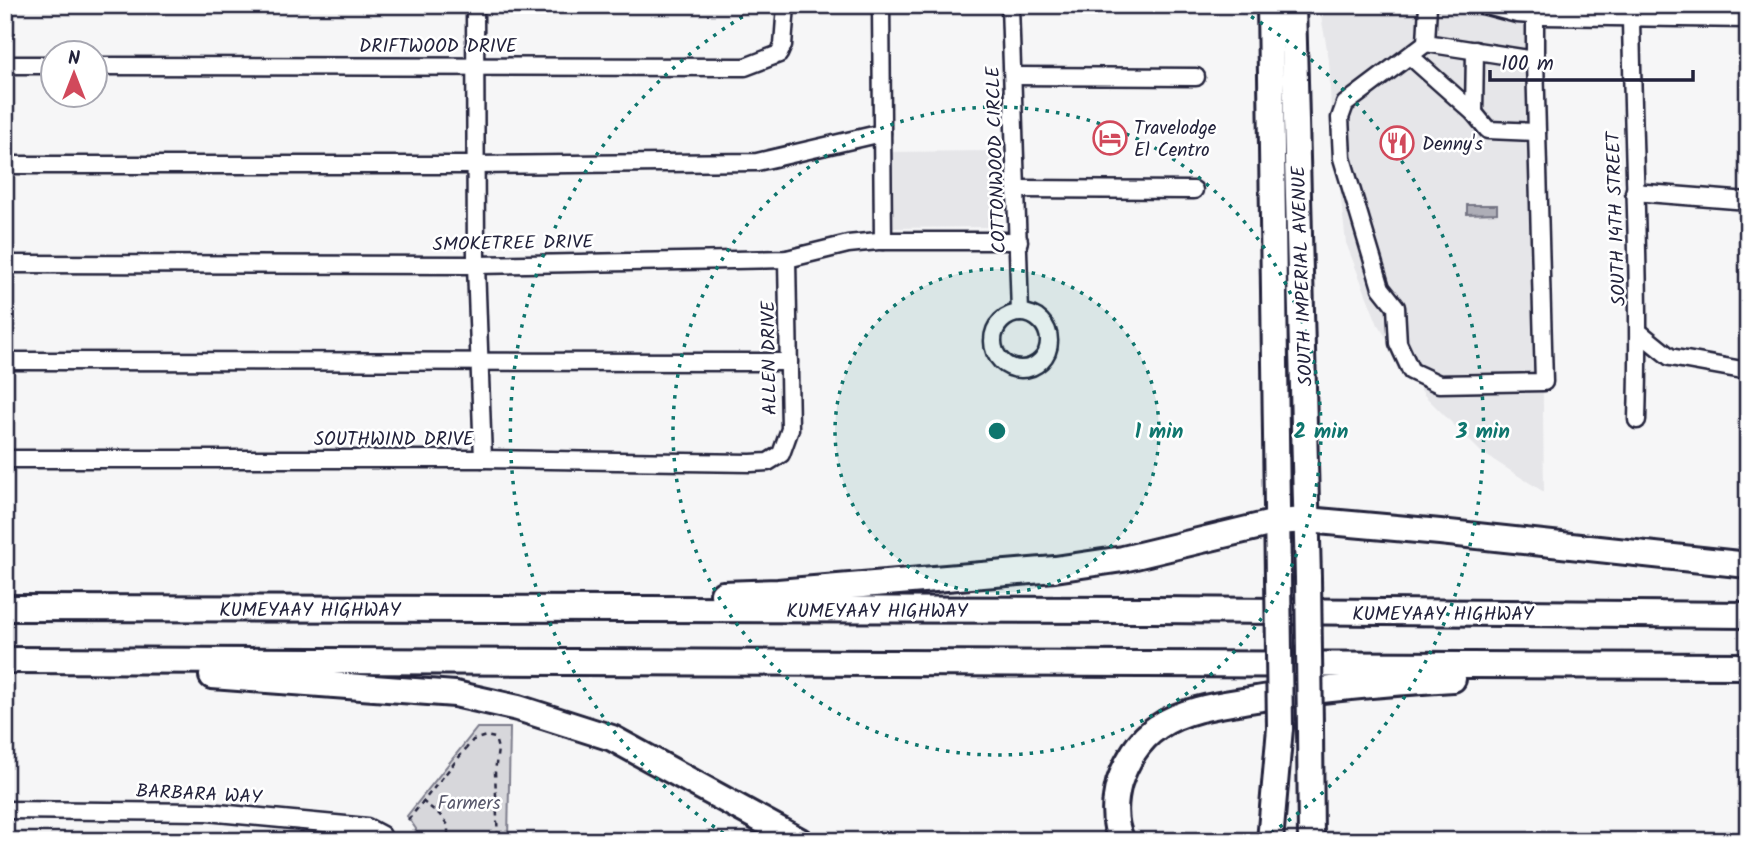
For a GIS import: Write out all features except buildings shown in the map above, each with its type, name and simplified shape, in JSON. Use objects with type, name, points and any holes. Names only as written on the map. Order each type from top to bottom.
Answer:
[{"type":"highway","name":"SOUTH IMPERIAL AVENUE","points":[[1270,5],[1280,728],[1270,841]]},
{"type":"highway","name":"SOUTH IMPERIAL AVENUE","points":[[1293,5],[1307,520],[1311,841]]},
{"type":"highway","points":[[464,608],[519,598],[778,592],[1024,572],[1123,559],[1277,522],[1307,520],[1748,565]]},
{"type":"highway","name":"KUMEYAAY HIGHWAY","points":[[5,608],[1748,614]]},
{"type":"highway","points":[[5,660],[1748,666]]},
{"type":"highway","points":[[105,660],[150,674],[208,675],[393,688],[455,694],[518,708],[612,738],[800,841]]},
{"type":"highway","points":[[1122,841],[1115,807],[1125,767],[1149,733],[1169,720],[1198,710],[1295,692],[1502,676],[1544,664]]},
{"type":"street","points":[[475,5],[476,265],[483,459]]},
{"type":"street","name":"DRIFTWOOD DRIVE","points":[[108,66],[745,67],[779,54],[783,45],[786,5]]},
{"type":"street","points":[[881,5],[883,242]]},
{"type":"street","name":"COTTONWOOD CIRCLE","points":[[1010,5],[1020,313]]},
{"type":"street","points":[[1426,43],[1428,5]]},
{"type":"street","points":[[1483,5],[1517,14],[1535,15],[1748,19]]},
{"type":"street","points":[[1535,15],[1544,382],[1439,384],[1411,371],[1398,343],[1396,307],[1381,288],[1342,158],[1340,118],[1345,104],[1426,43],[1535,60]]},
{"type":"street","name":"SOUTH 14TH STREET","points":[[1631,16],[1639,332],[1637,420]]},
{"type":"street","points":[[1474,113],[1475,50]]},
{"type":"street","points":[[1410,56],[1474,113],[1488,130],[1537,132]]},
{"type":"street","points":[[5,65],[38,65]]},
{"type":"street","points":[[1013,76],[1196,77]]},
{"type":"street","points":[[5,165],[757,162],[882,134]]},
{"type":"street","points":[[1017,189],[1194,190]]},
{"type":"street","points":[[1634,192],[1748,201]]},
{"type":"street","name":"SMOKETREE DRIVE","points":[[5,264],[476,265],[787,259],[848,244],[1019,241]]},
{"type":"street","name":"ALLEN DRIVE","points":[[781,454],[790,429],[787,259]]},
{"type":"street","points":[[1639,332],[1670,357],[1748,370]]},
{"type":"street","points":[[5,361],[789,362]]},
{"type":"street","name":"SOUTHWIND DRIVE","points":[[5,458],[483,459],[751,463],[768,462],[781,454]]},
{"type":"street","name":"BARBARA WAY","points":[[5,810],[207,811],[367,827],[382,835],[384,841]]},
{"type":"path","points":[[408,820],[473,740],[486,736],[495,738],[498,749],[495,772],[498,839],[414,839]]},
{"type":"path","points":[[422,801],[448,825],[448,840]]},
{"type":"shaded area","points":[[1319,5],[1538,5],[1544,492],[1481,452],[1425,396],[1378,325],[1346,243],[1331,112],[1329,60]]},
{"type":"shaded area","points":[[996,151],[996,223],[990,227],[882,228],[881,152]]},
{"type":"shaded area","points":[[1467,205],[1497,205],[1497,213],[1467,214]]},
{"type":"green space","name":"Farmers","points":[[477,728],[510,728],[508,841],[414,841],[416,829],[407,816]]},
{"type":"place","name":"Travelodge El Centro","points":[[1110,138]]},
{"type":"place","name":"Denny's","points":[[1397,143]]}]
